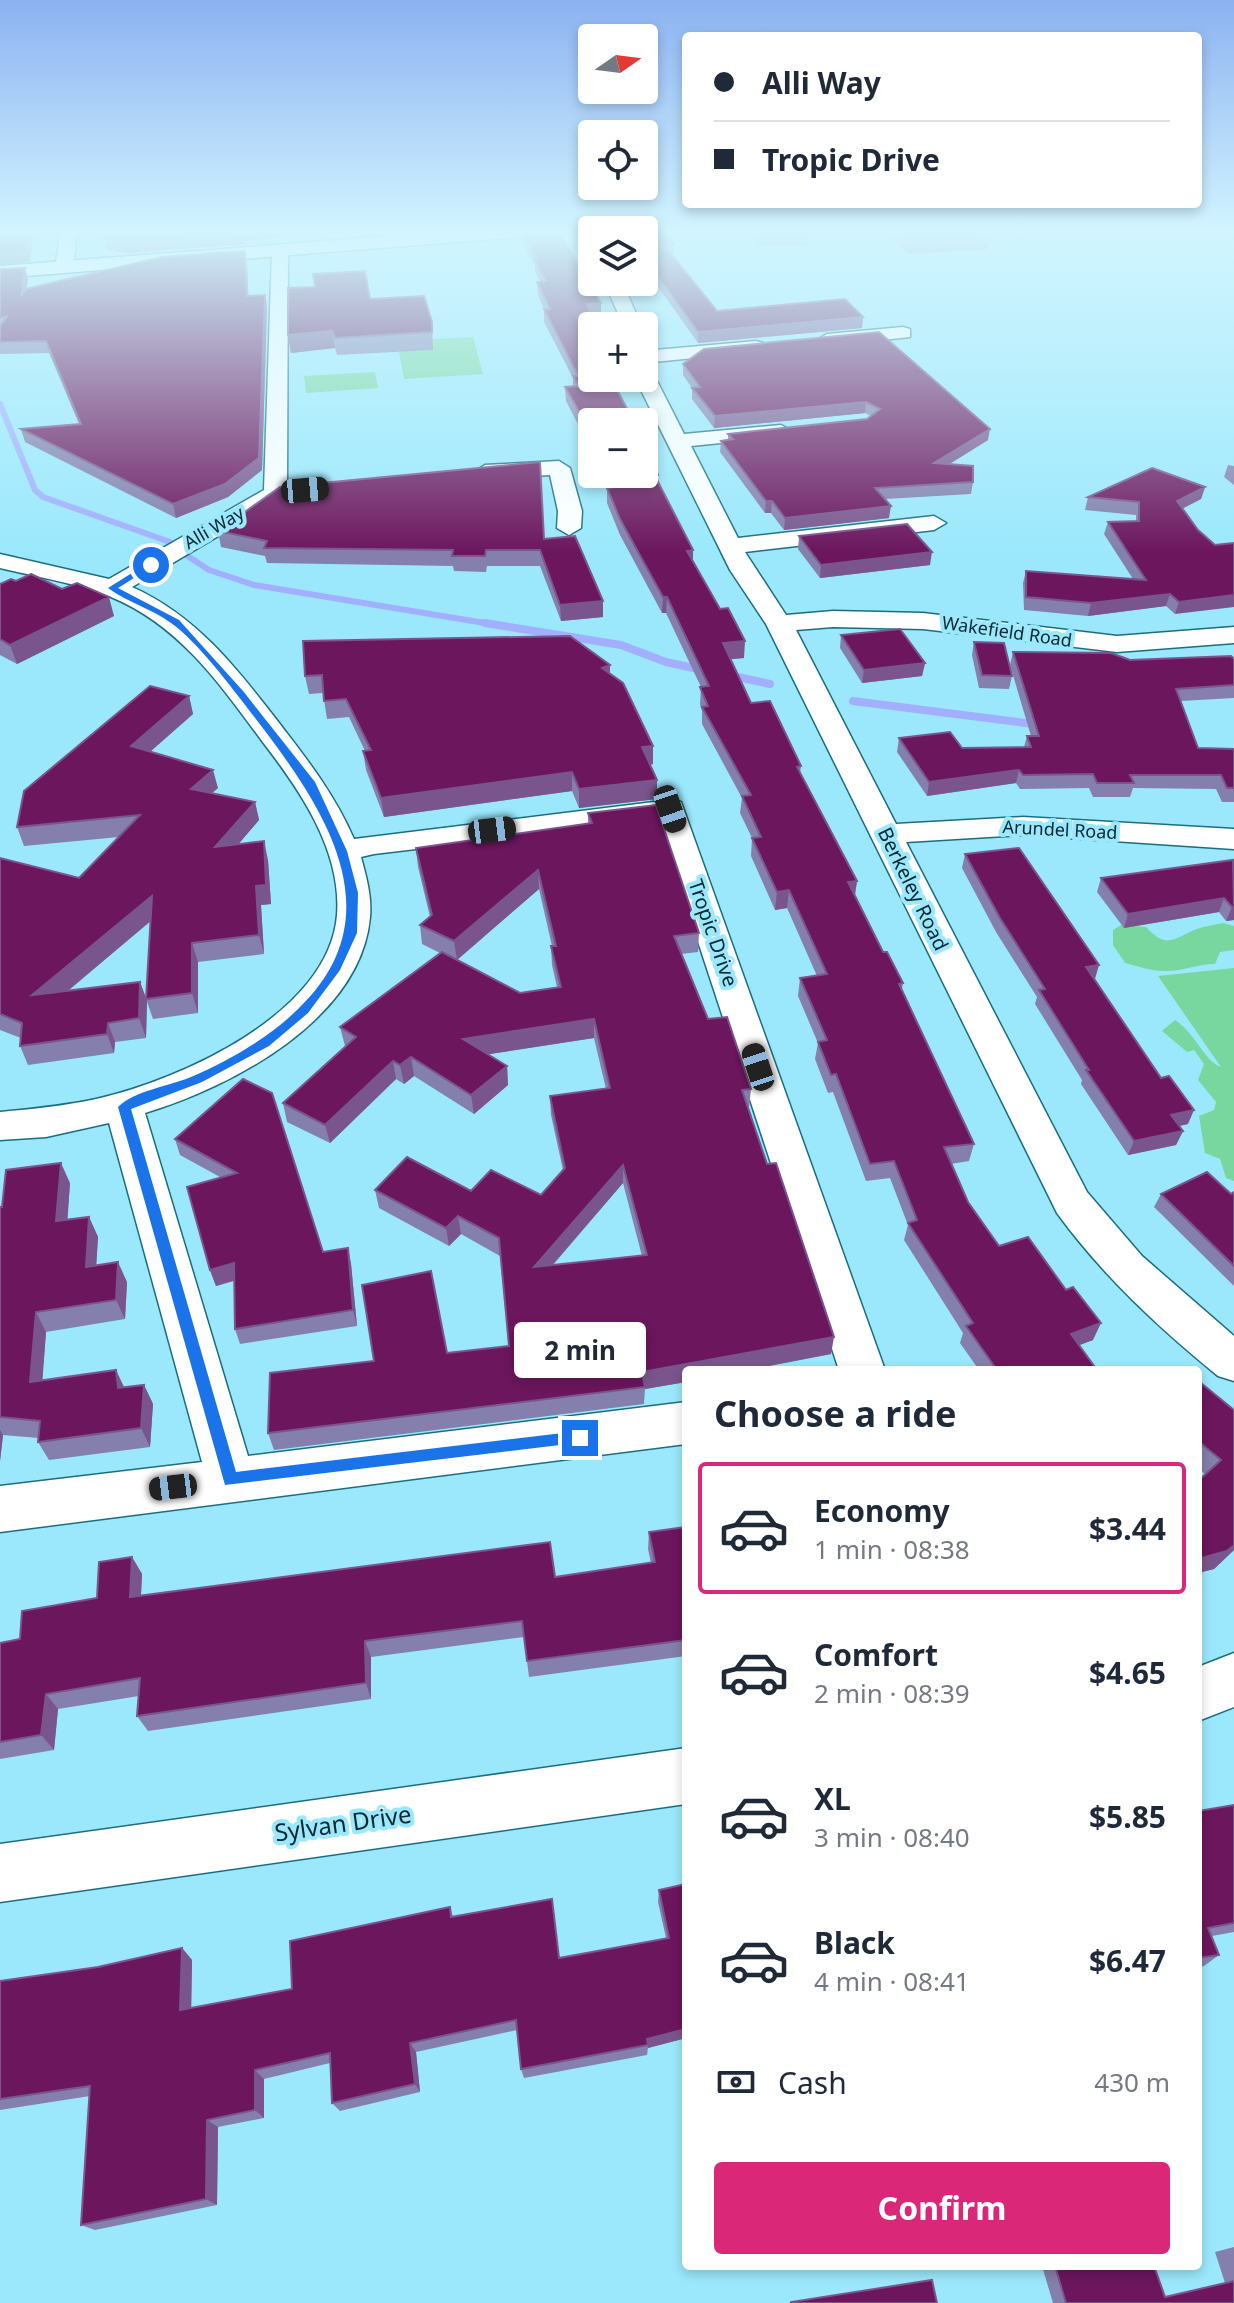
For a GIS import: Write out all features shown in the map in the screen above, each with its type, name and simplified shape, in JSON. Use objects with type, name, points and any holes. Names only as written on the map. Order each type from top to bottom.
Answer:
[{"type":"street","points":[[275,493],[278,337]]},
{"type":"street","points":[[808,342],[856,337]]},
{"type":"street","points":[[658,356],[776,345]]},
{"type":"street","name":"Berkeley Road","points":[[652,392],[729,546],[779,624],[1072,1202],[1128,1275],[1234,1362]]},
{"type":"street","points":[[677,441],[803,429]]},
{"type":"street","points":[[456,475],[559,468],[570,511],[569,528]]},
{"type":"street","name":"Alli Way","points":[[112,588],[275,493],[335,487]]},
{"type":"street","points":[[729,546],[934,523]]},
{"type":"street","points":[[0,561],[112,588],[176,622],[240,693],[310,782],[342,851],[352,893],[352,933],[334,970],[304,1011],[265,1043],[211,1072],[124,1107],[43,1126],[0,1126]]},
{"type":"street","name":"Wakefield Road","points":[[779,624],[833,619],[923,621],[1117,644],[1234,635]]},
{"type":"street","name":"Tropic Drive","points":[[342,851],[670,809],[861,1366]]},
{"type":"street","name":"Arundel Road","points":[[886,834],[1023,826],[1234,839]]},
{"type":"street","points":[[124,1107],[231,1480]]},
{"type":"street","points":[[0,1509],[682,1424]]},
{"type":"street","points":[[1202,1692],[1234,1680]]},
{"type":"street","name":"Sylvan Drive","points":[[0,1873],[682,1777]]},
{"type":"green space","points":[[473,337],[483,374],[404,379],[399,352],[431,339]]},
{"type":"green space","points":[[375,372],[378,388],[306,393],[304,376]]},
{"type":"green space","points":[[1223,923],[1234,926],[1234,950],[1220,952],[1215,964],[1159,971],[1125,963],[1113,945],[1113,930],[1121,925],[1146,927],[1160,939],[1172,940],[1200,928]]},
{"type":"green space","points":[[1234,968],[1234,1181],[1226,1178],[1220,1159],[1205,1153],[1199,1116],[1214,1110],[1216,1102],[1198,1080],[1204,1064],[1194,1050],[1187,1052],[1162,1031],[1175,1020],[1210,1060],[1221,1067],[1158,976]]},
{"type":"building","points":[[0,337],[263,337],[259,458],[225,484],[173,504],[21,429],[81,424],[46,341],[0,342]]},
{"type":"building","points":[[558,337],[578,337],[578,376]]},
{"type":"building","points":[[823,337],[885,337],[990,429],[934,463],[973,466],[973,482],[875,488],[891,506],[785,518],[772,501],[766,501],[721,441],[733,439],[728,434],[867,419],[880,409],[866,402],[715,416],[692,388],[700,387],[683,364],[704,349]]},
{"type":"building","points":[[578,386],[578,392],[618,392],[627,408],[578,410],[565,387]]},
{"type":"building","points":[[540,462],[544,539],[575,536],[603,601],[560,605],[540,550],[486,550],[485,556],[452,556],[453,550],[264,548],[267,541],[218,531],[280,487]]},
{"type":"building","points":[[1152,468],[1205,487],[1177,501],[1198,530],[1215,545],[1234,544],[1234,595],[1179,602],[1170,594],[1091,603],[1026,597],[1026,571],[1146,580],[1108,522],[1139,521],[1139,502],[1088,497]]},
{"type":"building","points":[[658,482],[693,550],[687,551],[720,609],[728,608],[745,641],[723,643],[751,703],[770,701],[801,766],[797,767],[857,881],[848,882],[883,952],[887,952],[903,983],[899,984],[974,1144],[944,1147],[968,1202],[999,1246],[1028,1237],[1066,1290],[1073,1287],[1101,1323],[1071,1334],[1094,1366],[994,1366],[966,1326],[973,1323],[908,1223],[917,1220],[894,1161],[870,1164],[836,1074],[831,1075],[818,1042],[827,1040],[800,978],[827,974],[789,890],[777,892],[752,838],[761,837],[742,796],[751,795],[702,707],[708,706],[700,687],[709,686],[667,597],[663,597],[620,519],[607,488],[658,488]]},
{"type":"building","points":[[907,524],[932,552],[821,565],[799,536]]},
{"type":"building","points":[[31,574],[62,589],[77,583],[109,597],[10,645],[0,639],[0,584]]},
{"type":"building","points":[[900,629],[925,663],[864,670],[841,635]]},
{"type":"building","points":[[570,636],[610,665],[602,668],[623,683],[653,746],[642,747],[657,780],[579,789],[572,772],[381,798],[363,751],[371,750],[346,699],[324,701],[322,675],[305,676],[303,641]]},
{"type":"building","points":[[974,642],[1004,643],[1012,676],[982,675]]},
{"type":"building","points":[[1013,652],[1111,653],[1130,660],[1231,656],[1234,659],[1234,685],[1176,689],[1198,748],[1234,749],[1234,788],[1227,788],[1221,775],[1130,775],[1134,783],[1097,783],[1093,774],[1023,775],[1019,770],[929,782],[899,738],[950,732],[962,748],[1031,747],[1027,736],[1039,736]]},
{"type":"building","points":[[150,686],[189,696],[131,746],[213,770],[191,789],[255,802],[215,847],[264,841],[266,885],[256,886],[259,935],[192,943],[192,993],[146,999],[152,896],[32,995],[140,982],[139,1018],[108,1023],[107,1034],[20,1046],[22,1023],[0,1014],[0,858],[79,878],[140,815],[17,827],[24,791]]},
{"type":"building","points":[[656,805],[699,933],[674,936],[708,1019],[727,1017],[751,1089],[742,1090],[767,1164],[776,1163],[834,1337],[642,1372],[645,1387],[268,1433],[270,1373],[374,1361],[362,1285],[431,1271],[447,1353],[509,1346],[499,1238],[458,1216],[446,1228],[375,1190],[407,1157],[471,1191],[491,1170],[541,1195],[565,1168],[550,1096],[610,1088],[594,1019],[463,1039],[507,1066],[471,1095],[411,1057],[400,1065],[393,1061],[325,1125],[283,1103],[356,1037],[340,1027],[442,952],[520,993],[561,987],[551,946],[556,946],[538,870],[454,941],[420,925],[432,915],[416,848],[592,823],[588,813]],"holes":[[[623,1165],[647,1255],[534,1267]]]},
{"type":"building","points":[[1019,848],[1099,965],[1086,967],[1161,1078],[1169,1076],[1194,1110],[1171,1115],[1183,1131],[1134,1141],[1086,1070],[1089,1070],[1039,990],[1045,989],[1000,918],[965,854]]},
{"type":"building","points":[[1233,860],[1234,907],[1224,898],[1128,914],[1101,878]]},
{"type":"building","points":[[243,1079],[272,1093],[323,1252],[348,1248],[353,1310],[235,1329],[234,1263],[210,1270],[187,1187],[237,1173],[175,1139]]},
{"type":"building","points":[[61,1163],[56,1221],[89,1217],[86,1267],[118,1262],[116,1300],[36,1312],[30,1382],[116,1370],[118,1388],[144,1385],[141,1428],[38,1442],[40,1421],[0,1417],[0,1207],[6,1170]]},
{"type":"building","points":[[1207,1172],[1231,1194],[1234,1192],[1234,1266],[1161,1194]]},
{"type":"building","points":[[1202,1384],[1234,1410],[1234,1545],[1227,1551],[1202,1558],[1202,1477],[1221,1460],[1202,1444]]},
{"type":"building","points":[[682,1528],[682,1641],[527,1661],[522,1621],[365,1641],[366,1683],[137,1716],[140,1678],[46,1694],[41,1735],[0,1742],[0,1643],[20,1639],[22,1611],[97,1598],[99,1562],[132,1557],[130,1597],[550,1542],[555,1577],[655,1562],[649,1532]]},
{"type":"building","points":[[1234,1805],[1234,1923],[1208,1928],[1219,1955],[1202,1957],[1202,1810]]},
{"type":"building","points":[[682,1885],[682,2030],[647,2039],[648,2045],[521,2069],[516,2020],[410,2043],[415,2084],[332,2103],[330,2053],[255,2070],[255,2110],[207,2120],[206,2199],[81,2225],[90,2086],[0,2099],[0,1981],[98,1967],[182,1948],[180,2010],[292,1989],[290,1941],[450,1907],[451,1917],[552,1899],[559,1958],[669,1938],[659,1890]]},
{"type":"building","points":[[1056,2270],[1155,2270],[1165,2297],[1234,2281],[1234,2303],[1066,2303]]},
{"type":"building","points":[[932,2280],[937,2303],[791,2303],[791,2302]]},
{"type":"waterway","points":[[0,404],[35,490],[43,497],[170,542]]},
{"type":"waterway","points":[[186,555],[209,570],[254,585],[497,625]]},
{"type":"waterway","points":[[485,623],[621,645],[666,662],[707,671]]},
{"type":"waterway","points":[[728,675],[770,684]]},
{"type":"waterway","points":[[853,701],[1041,725]]},
{"type":"route","points":[[151,565],[112,588],[140,599],[176,622],[240,693],[310,782],[342,851],[352,893],[352,933],[334,970],[304,1011],[265,1043],[197,1079],[152,1099],[124,1107],[231,1480],[580,1438]]}]
